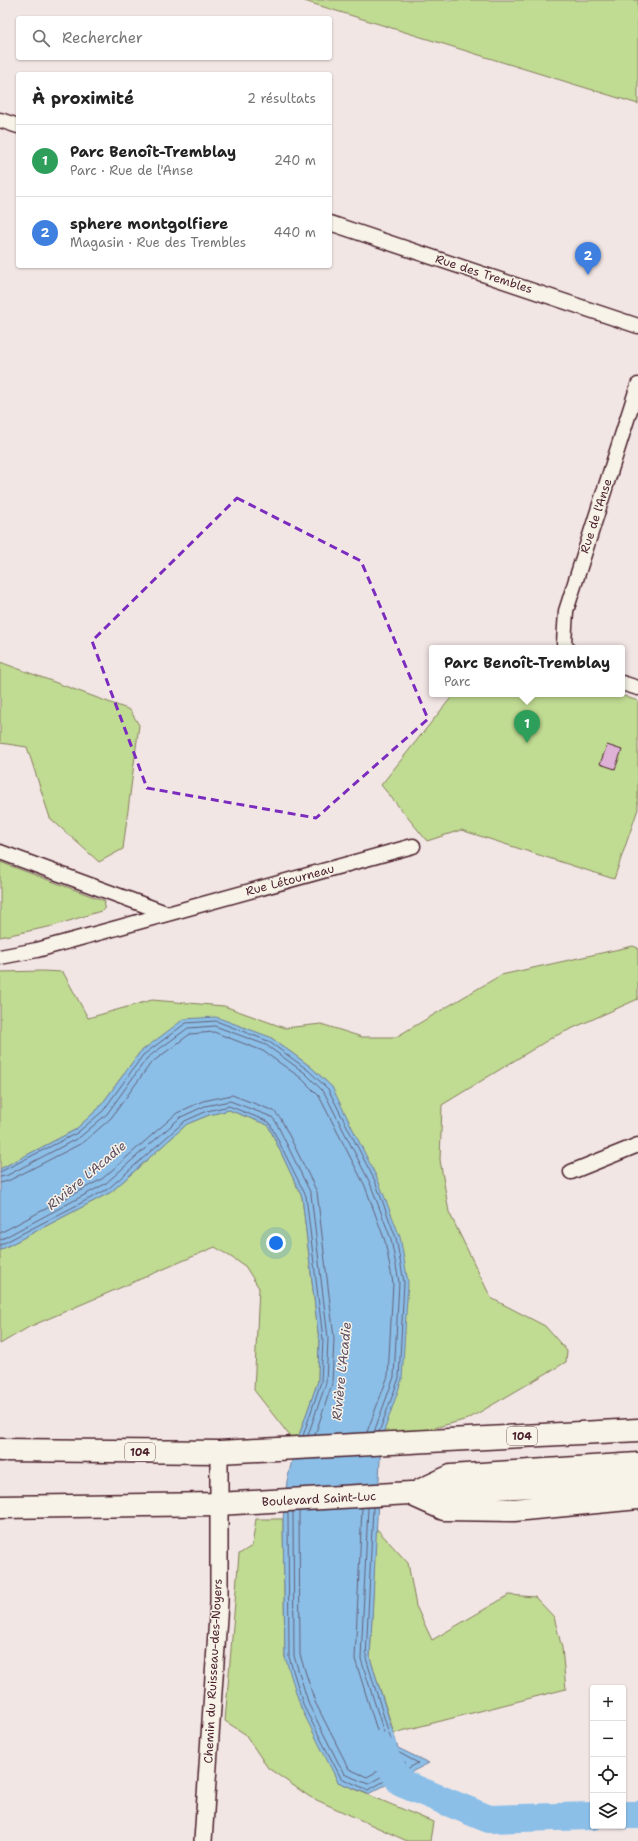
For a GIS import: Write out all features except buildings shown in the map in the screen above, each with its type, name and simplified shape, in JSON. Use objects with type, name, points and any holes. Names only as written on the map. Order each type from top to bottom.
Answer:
[{"type":"main road","name":"104","points":[[0,1450],[219,1452],[638,1430]]},
{"type":"main road","points":[[411,1494],[451,1476],[638,1464]]},
{"type":"main road","name":"Boulevard Saint-Luc","points":[[0,1507],[218,1504],[638,1480]]},
{"type":"main road","points":[[411,1494],[444,1508],[514,1510],[638,1498]]},
{"type":"street","points":[[0,120],[16,125]]},
{"type":"street","name":"Rue des Trembles","points":[[332,224],[638,326]]},
{"type":"street","name":"Rue de l'Anse","points":[[565,645],[564,643],[566,612],[638,385]]},
{"type":"street","points":[[625,684],[638,688]]},
{"type":"street","name":"Rue Létourneau","points":[[0,957],[37,950],[166,913],[413,846]]},
{"type":"street","points":[[0,852],[166,913]]},
{"type":"street","points":[[571,1172],[638,1145]]},
{"type":"street","name":"Chemin du Ruisseau-des-Noyers","points":[[203,1841],[219,1602],[219,1452]]},
{"type":"highlighted area","points":[[237,498],[361,561],[428,719],[316,818],[147,788],[92,641]]},
{"type":"green space","points":[[301,0],[638,0],[638,104]]},
{"type":"green space","points":[[0,662],[130,710],[139,725],[123,849],[99,862],[50,818],[27,747],[0,743]]},
{"type":"green space","points":[[625,696],[638,701],[638,809],[614,879],[461,830],[427,841],[381,785],[452,697]]},
{"type":"green space","points":[[0,862],[105,901],[104,910],[53,926],[0,937]]},
{"type":"green space","points":[[633,946],[638,948],[638,999],[553,1037],[442,1105],[440,1160],[449,1212],[491,1298],[545,1326],[567,1351],[566,1362],[468,1419],[400,1437],[381,1440],[332,1087],[311,1067],[270,1037],[140,1052],[99,1108],[75,1130],[0,1169],[0,972],[63,972],[88,1018],[152,1000],[224,1006],[285,1028],[321,1024],[362,1037],[396,1037],[501,975]]},
{"type":"green space","points":[[229,1110],[268,1125],[302,1197],[319,1340],[318,1381],[296,1444],[254,1390],[259,1288],[245,1266],[215,1247],[29,1327],[0,1344],[0,1250],[111,1192],[187,1124],[209,1115]]},
{"type":"green space","points":[[256,1519],[283,1519],[285,1657],[338,1782],[433,1822],[430,1841],[407,1841],[310,1797],[268,1768],[245,1734],[225,1721],[239,1554],[252,1546]]},
{"type":"green space","points":[[376,1528],[408,1563],[416,1606],[432,1640],[509,1595],[535,1597],[554,1617],[562,1648],[566,1689],[394,1733],[370,1658]]},
{"type":"water","points":[[216,1017],[270,1037],[311,1067],[332,1087],[378,1180],[400,1237],[408,1282],[402,1379],[381,1440],[370,1658],[398,1748],[429,1763],[368,1794],[338,1782],[301,1708],[285,1657],[283,1519],[287,1481],[296,1444],[318,1381],[319,1340],[302,1197],[268,1125],[229,1110],[209,1115],[187,1124],[111,1192],[0,1250],[0,1169],[75,1130],[99,1108],[140,1052],[184,1019]]},
{"type":"waterway","name":"Rivière L'Acadie","points":[[378,1745],[401,1783],[489,1819],[590,1816]]},
{"type":"waterway","name":"Rivière L'Acadie","points":[[626,1815],[638,1815]]},
{"type":"place","name":"sphere montgolfiere","points":[[588,275]]},
{"type":"place","name":"Parc Benoît-Tremblay","points":[[527,743]]}]
